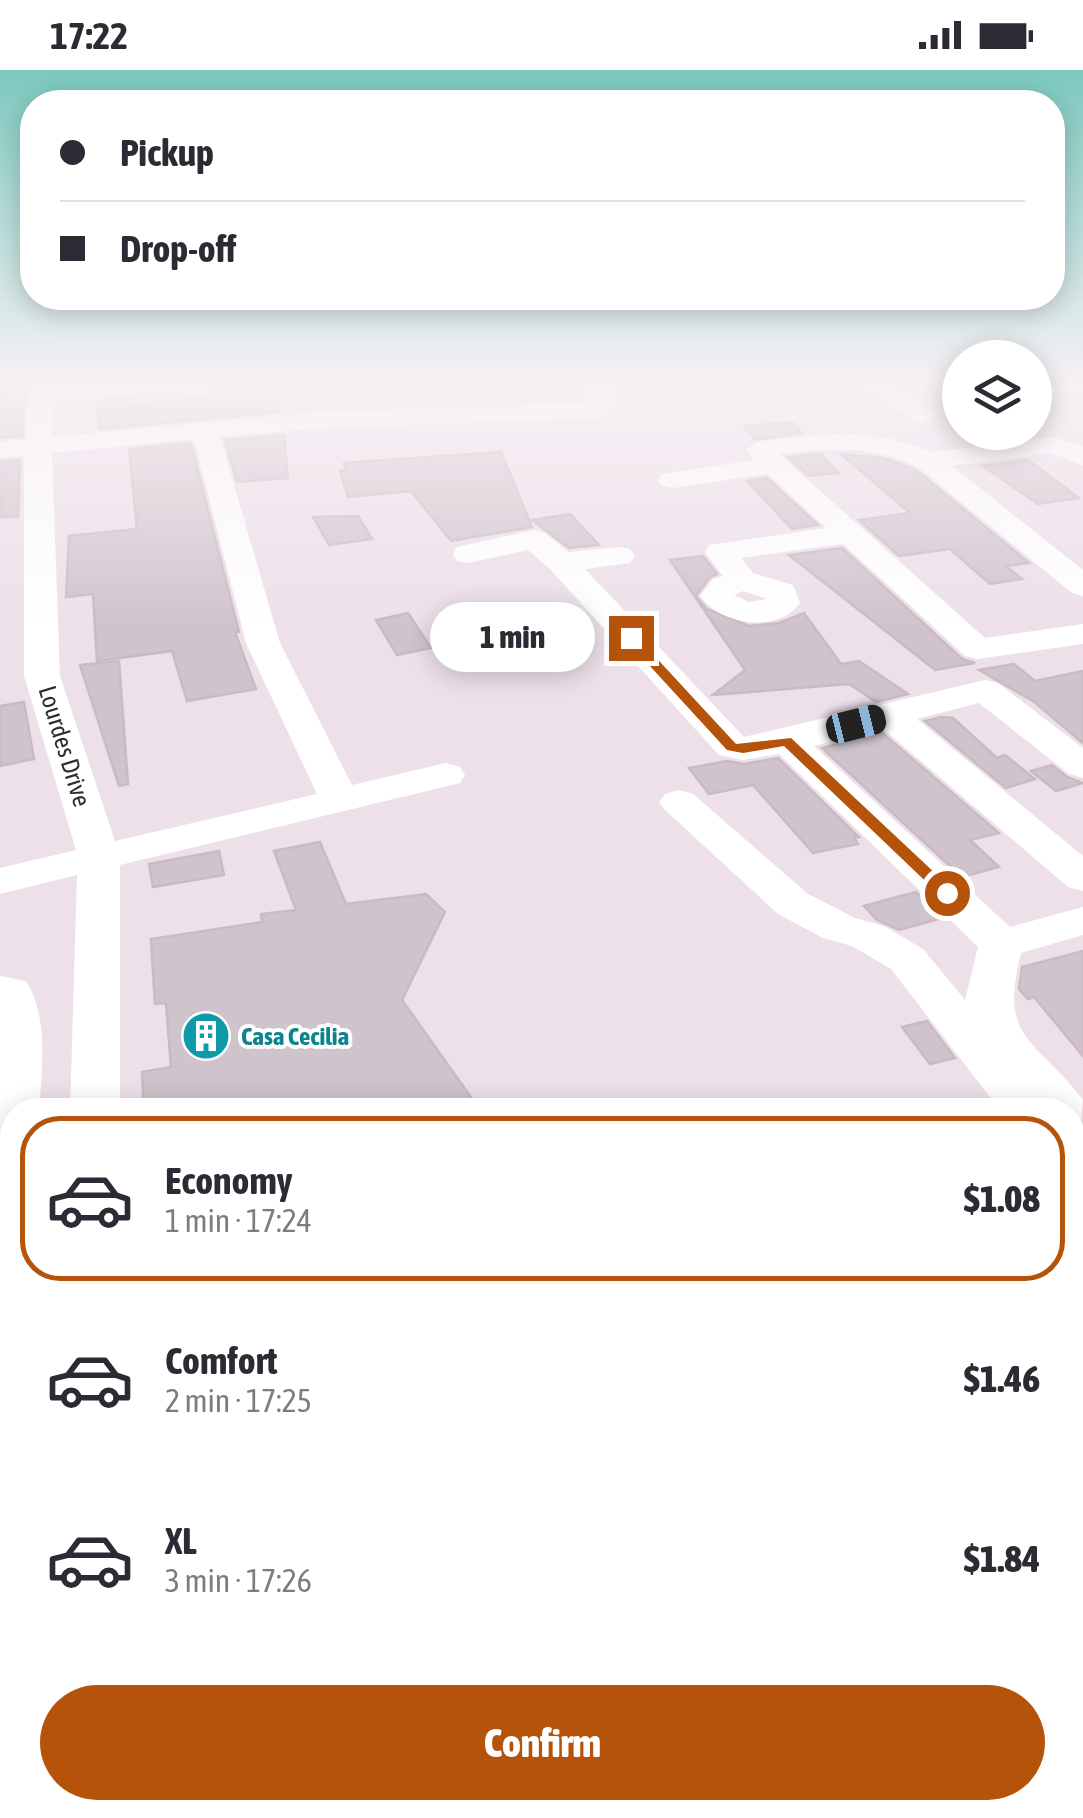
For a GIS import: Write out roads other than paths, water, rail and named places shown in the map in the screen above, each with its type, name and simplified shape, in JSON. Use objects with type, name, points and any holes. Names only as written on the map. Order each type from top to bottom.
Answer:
[{"type":"street","name":"Lourdes Drive","points":[[38,463],[42,676],[99,857],[95,1098]]},
{"type":"street","points":[[214,463],[263,643],[341,802]]},
{"type":"street","points":[[672,480],[744,463]]},
{"type":"street","points":[[773,463],[976,649],[1083,634]]},
{"type":"street","points":[[930,463],[1083,586]]},
{"type":"street","points":[[743,581],[720,552],[850,534]]},
{"type":"street","points":[[468,554],[534,539],[562,562],[732,747],[743,749],[786,741],[986,691],[1083,766]]},
{"type":"street","points":[[562,562],[618,556]]},
{"type":"street","points":[[890,716],[1083,878]]},
{"type":"street","points":[[786,741],[1001,944]]},
{"type":"street","points":[[0,882],[446,775]]},
{"type":"street","points":[[679,802],[793,904],[839,928],[868,936],[907,959],[1018,1098]]},
{"type":"street","points":[[1001,944],[1083,921]]},
{"type":"street","points":[[1001,944],[988,998],[990,1017],[1002,1038],[1053,1098]]},
{"type":"street","points":[[0,992],[10,992],[19,1046],[15,1098]]},
{"type":"place","name":"Casa Cecilia","points":[[206,1036]]}]
